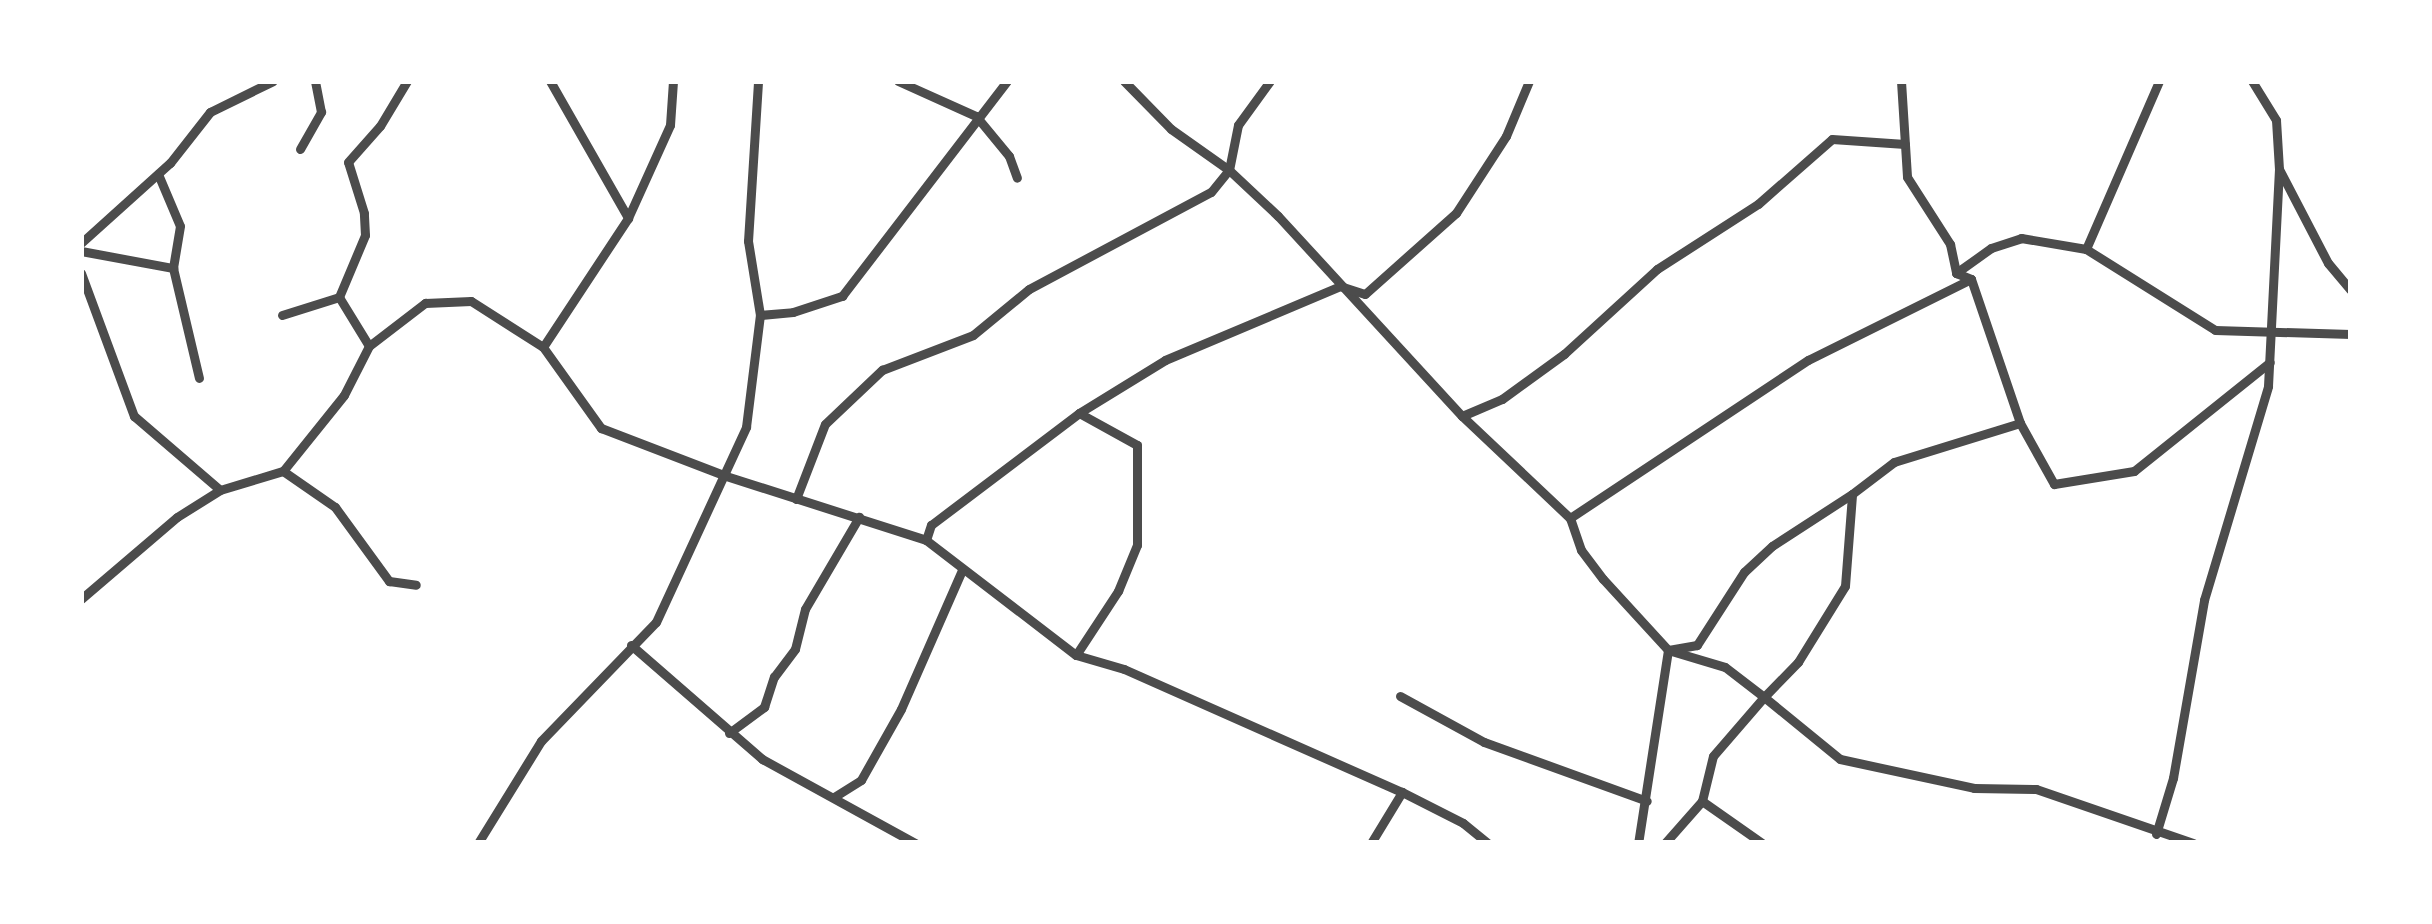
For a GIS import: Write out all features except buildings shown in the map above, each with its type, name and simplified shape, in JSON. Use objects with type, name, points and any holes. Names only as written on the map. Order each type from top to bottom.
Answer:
[{"type":"street","points":[[81,247],[158,174],[210,112],[273,81]]},
{"type":"street","points":[[300,149],[321,112],[315,81]]},
{"type":"street","points":[[282,315],[339,297],[365,235],[361,199],[348,162],[380,126],[407,81]]},
{"type":"street","points":[[550,81],[628,218]]},
{"type":"street","points":[[543,347],[628,218],[670,125],[673,81]]},
{"type":"street","points":[[478,843],[541,741],[656,622],[746,427],[760,315],[748,241],[758,81]]},
{"type":"street","points":[[898,81],[976,116],[1009,156],[1017,178]]},
{"type":"street","points":[[760,315],[813,307],[842,296],[1007,81]]},
{"type":"street","points":[[1124,81],[1171,129],[1229,170],[1462,416],[1570,518],[1592,565],[1669,650],[1725,667],[1840,759],[1974,788],[2036,789],[2193,843]]},
{"type":"street","points":[[796,499],[825,424],[882,370],[973,334],[1029,289],[1211,192],[1229,170],[1238,125],[1270,81]]},
{"type":"street","points":[[926,540],[931,525],[1079,413],[1165,360],[1340,286],[1365,294],[1456,213],[1506,136],[1529,81]]},
{"type":"street","points":[[1901,81],[1907,177],[1950,244],[1956,273]]},
{"type":"street","points":[[2086,249],[2159,81]]},
{"type":"street","points":[[2156,834],[2173,778],[2204,599],[2268,386],[2270,269],[2279,169],[2276,120],[2252,81]]},
{"type":"street","points":[[1462,416],[1502,399],[1564,354],[1657,269],[1758,205],[1832,140],[1905,144]]},
{"type":"street","points":[[2279,169],[2328,263],[2351,290]]},
{"type":"street","points":[[158,174],[180,226],[173,268],[199,377]]},
{"type":"street","points":[[1956,273],[1991,248],[2021,238],[2086,249],[2215,330],[2351,334]]},
{"type":"street","points":[[81,247],[173,268]]},
{"type":"street","points":[[81,273],[134,416],[220,490]]},
{"type":"street","points":[[1956,273],[1971,279],[2020,423],[2054,484],[2134,471],[2270,362]]},
{"type":"street","points":[[1570,518],[1808,360],[1971,279]]},
{"type":"street","points":[[339,297],[369,346]]},
{"type":"street","points":[[81,599],[145,542],[220,490],[283,471],[309,432],[344,395],[369,346],[425,303],[446,298],[471,301],[543,347],[601,428],[726,476],[926,540],[1076,655],[1124,669],[1402,791],[1488,843]]},
{"type":"street","points":[[1076,655],[1118,591],[1136,545],[1137,506],[1137,445],[1079,413]]},
{"type":"street","points":[[1669,650],[1697,645],[1744,572],[1772,546],[1894,461],[2020,423]]},
{"type":"street","points":[[283,471],[335,507],[389,581],[416,585]]},
{"type":"street","points":[[1665,843],[1702,801],[1712,756],[1798,662],[1845,586],[1852,494]]},
{"type":"street","points":[[729,733],[764,707],[774,677],[795,649],[805,609],[859,517]]},
{"type":"street","points":[[834,797],[861,780],[901,710],[962,571]]},
{"type":"street","points":[[631,645],[761,759],[915,843]]},
{"type":"street","points":[[1638,843],[1669,650]]},
{"type":"street","points":[[1400,696],[1525,759],[1647,801]]},
{"type":"street","points":[[1371,843],[1402,791]]},
{"type":"street","points":[[1702,801],[1762,843]]}]
